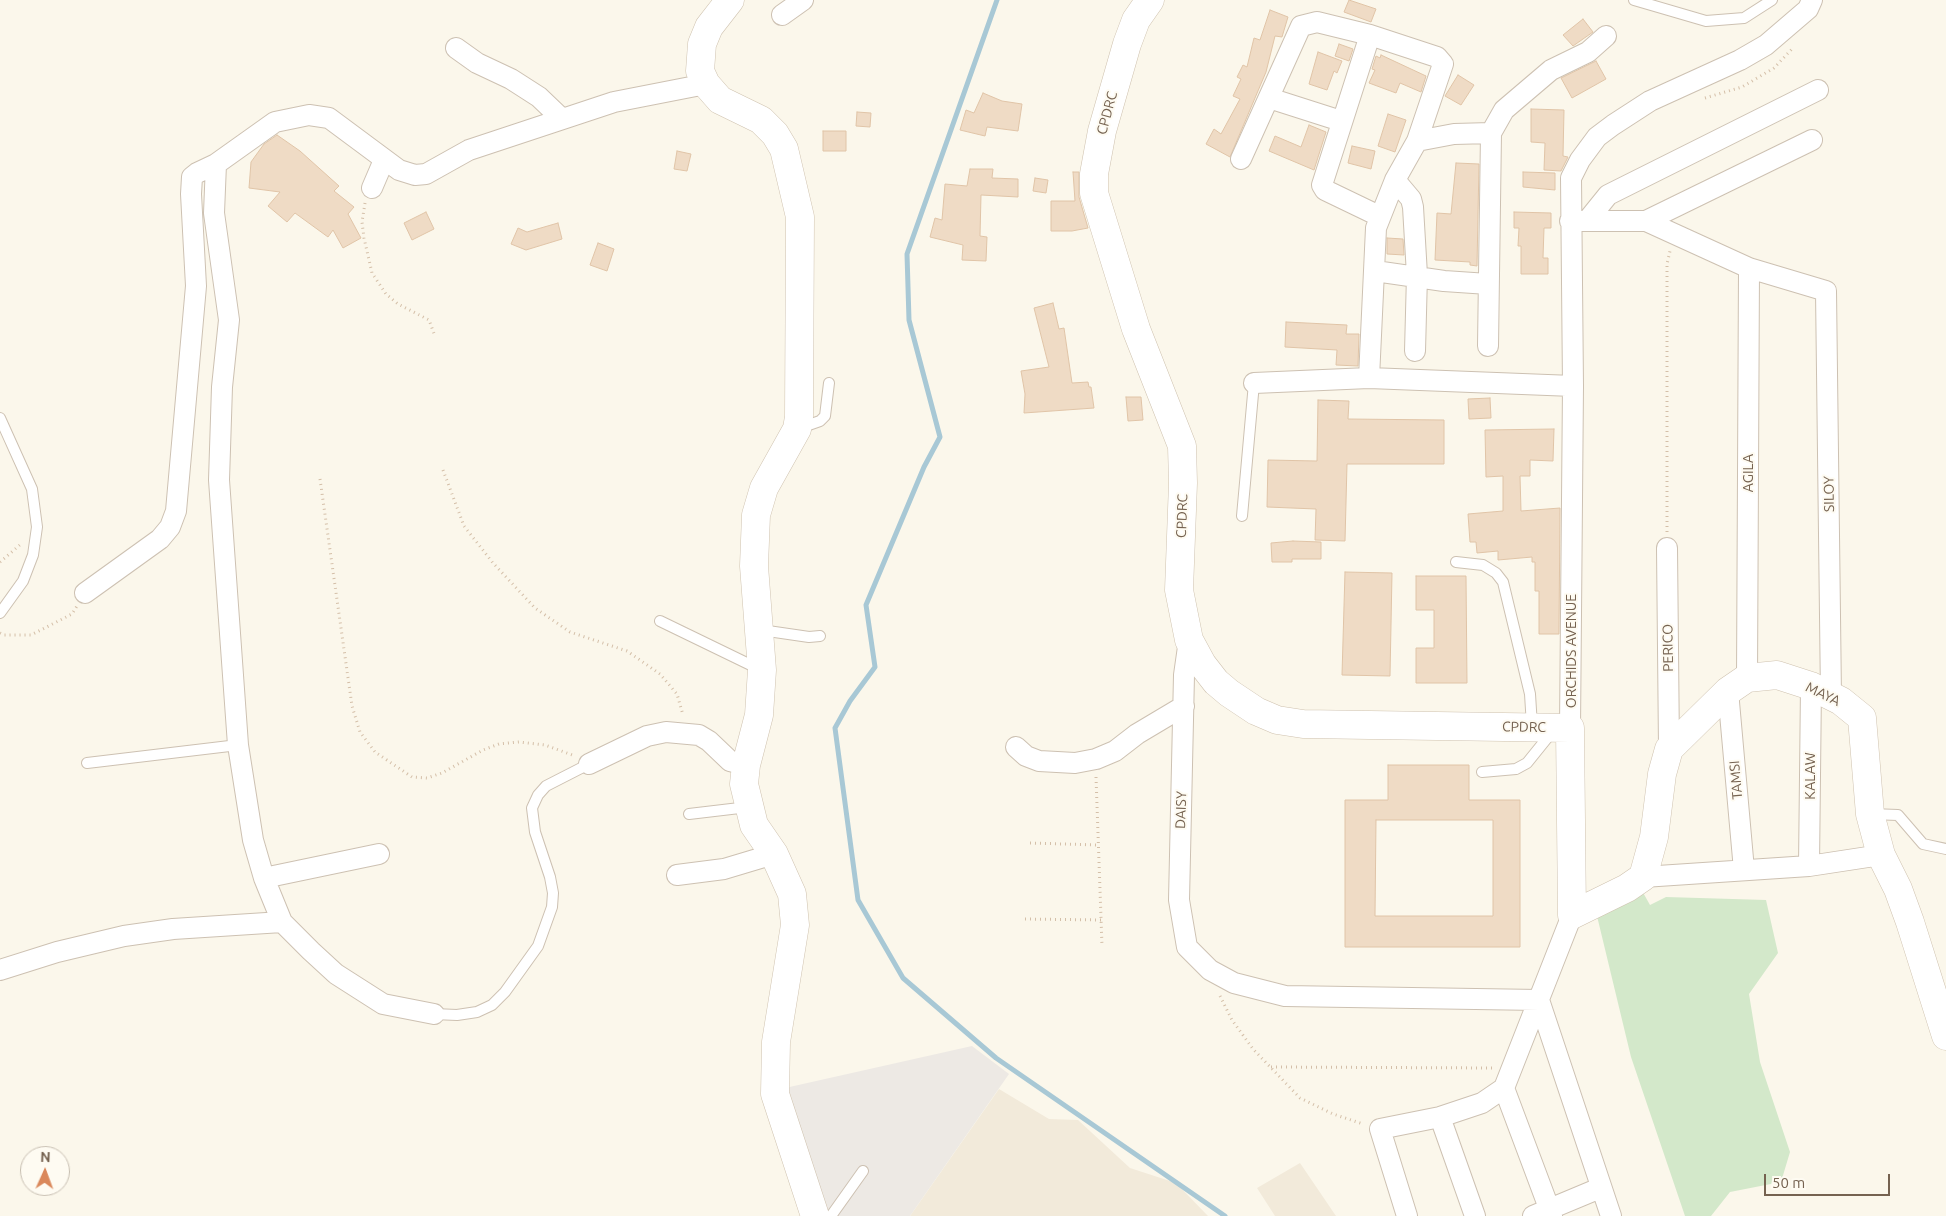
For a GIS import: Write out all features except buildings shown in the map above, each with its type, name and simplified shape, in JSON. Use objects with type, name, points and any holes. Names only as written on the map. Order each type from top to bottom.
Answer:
[{"type":"street","points":[[730,0],[709,27],[702,44],[700,71],[706,84],[720,100],[761,120],[775,134],[784,149],[794,186],[801,244],[798,333],[800,400],[796,430],[764,488],[756,515],[754,566],[762,670],[759,715],[746,765],[744,784],[748,807],[754,825],[774,854],[792,894],[795,924],[776,1042],[775,1094],[815,1216]]},
{"type":"street","points":[[782,15],[803,0]]},
{"type":"street","name":"CPDRC","points":[[1150,0],[1136,20],[1127,44],[1102,130],[1094,174],[1094,193],[1136,329],[1167,402],[1182,446],[1184,483],[1180,590],[1189,640],[1202,664],[1216,682],[1256,711],[1277,720],[1303,724],[1552,728]]},
{"type":"street","name":"ORCHIDS AVENUE","points":[[1572,916],[1552,728],[1573,386],[1579,221],[1571,178],[1580,160],[1597,137],[1613,124],[1650,101],[1740,60],[1766,45],[1808,9],[1812,0]]},
{"type":"street","points":[[1242,159],[1301,26],[1317,22],[1370,35],[1437,58],[1443,64],[1418,141],[1395,180],[1379,216],[1376,228],[1369,378]]},
{"type":"street","points":[[1370,35],[1322,185],[1325,190],[1379,216]]},
{"type":"street","points":[[1488,346],[1490,133],[1504,110],[1551,70],[1588,52],[1606,36]]},
{"type":"street","points":[[456,48],[477,63],[511,79],[538,97],[562,119]]},
{"type":"street","points":[[85,593],[160,539],[170,527],[176,510],[196,286],[192,225],[192,177],[216,164],[275,122],[309,115],[329,118],[399,170],[426,174],[469,150],[614,102],[706,84]]},
{"type":"street","points":[[1579,221],[1608,195],[1818,90]]},
{"type":"street","points":[[1270,98],[1341,121]]},
{"type":"street","points":[[1418,141],[1454,134],[1490,133]]},
{"type":"street","points":[[1646,221],[1812,140]]},
{"type":"street","points":[[372,188],[384,160]]},
{"type":"street","points":[[216,164],[214,213],[230,320],[222,387],[220,480],[238,745],[253,840],[264,878],[282,922],[336,974],[357,990],[383,1004],[434,1014]]},
{"type":"street","points":[[1395,180],[1411,199],[1413,207],[1417,276],[1415,351]]},
{"type":"street","points":[[1579,221],[1646,221],[1749,268]]},
{"type":"street","name":"SILOY","points":[[1749,268],[1826,291],[1821,691]]},
{"type":"street","name":"AGILA","points":[[1738,684],[1749,268]]},
{"type":"street","points":[[1375,271],[1444,281],[1488,284]]},
{"type":"street","points":[[1254,383],[1369,378],[1573,386]]},
{"type":"street","name":"PERICO","points":[[1667,548],[1669,749]]},
{"type":"street","name":"DAISY","points":[[1189,640],[1184,675],[1179,900],[1187,947],[1210,970],[1234,983],[1285,996],[1539,1000]]},
{"type":"street","name":"MAYA","points":[[1738,684],[1777,675],[1821,691],[1841,701],[1862,718],[1870,814],[1881,855],[1898,889],[1913,930],[1946,1036]]},
{"type":"street","points":[[1643,877],[1654,837],[1662,774],[1669,749],[1738,684]]},
{"type":"street","name":"TAMSI","points":[[1738,684],[1744,870]]},
{"type":"street","name":"KALAW","points":[[1809,866],[1821,691]]},
{"type":"street","points":[[1016,747],[1026,756],[1039,761],[1075,763],[1096,759],[1115,751],[1137,734],[1184,706]]},
{"type":"street","points":[[589,764],[654,733],[684,732],[699,735],[709,741],[730,761],[746,765]]},
{"type":"street","points":[[264,878],[379,854]]},
{"type":"street","points":[[677,876],[724,869],[774,854]]},
{"type":"street","points":[[1407,1216],[1380,1128],[1440,1117],[1482,1103],[1504,1088],[1572,916],[1627,888],[1643,877],[1809,866],[1881,855]]},
{"type":"street","points":[[0,970],[57,952],[124,936],[182,928],[282,922]]},
{"type":"street","points":[[1539,1000],[1600,1188],[1611,1216]]},
{"type":"street","points":[[1504,1088],[1545,1213],[1600,1188]]},
{"type":"street","points":[[1440,1117],[1475,1216]]},
{"type":"lane","points":[[1634,0],[1706,21],[1744,18],[1772,0]]},
{"type":"lane","points":[[1242,516],[1254,383]]},
{"type":"lane","points":[[796,430],[820,421],[825,416],[829,384]]},
{"type":"lane","points":[[0,418],[32,489],[37,527],[33,555],[22,581],[0,613]]},
{"type":"lane","points":[[1456,562],[1483,565],[1496,574],[1503,582],[1530,694],[1552,728],[1527,763],[1516,769],[1482,772]]},
{"type":"lane","points":[[660,621],[731,657],[762,670]]},
{"type":"lane","points":[[758,629],[769,633],[820,636]]},
{"type":"lane","points":[[87,763],[238,745]]},
{"type":"lane","points":[[434,1014],[457,1015],[477,1012],[492,1005],[505,992],[538,946],[552,906],[553,893],[550,877],[534,832],[532,808],[538,795],[546,786],[589,764]]},
{"type":"lane","points":[[689,814],[748,807]]},
{"type":"lane","points":[[1870,814],[1898,815],[1924,844],[1946,849]]},
{"type":"lane","points":[[831,1216],[863,1171]]},
{"type":"path","points":[[372,188],[363,207],[362,222],[372,273],[386,294],[398,304],[429,320],[435,336]]},
{"type":"path","points":[[1667,548],[1667,264],[1674,234]]},
{"type":"path","points":[[443,470],[464,526],[493,563],[535,608],[570,632],[627,651],[660,674],[677,694],[684,732]]},
{"type":"path","points":[[320,478],[352,706],[360,732],[375,752],[412,777],[427,778],[442,773],[483,750],[499,744],[519,742],[545,745],[572,754],[589,764]]},
{"type":"path","points":[[0,633],[4,635],[31,635],[72,614],[85,593]]},
{"type":"path","points":[[1096,759],[1102,946]]},
{"type":"path","points":[[1030,844],[1098,845]]},
{"type":"path","points":[[1025,919],[1101,920]]},
{"type":"path","points":[[1210,970],[1232,1020],[1253,1049],[1300,1098],[1333,1114],[1380,1128]]},
{"type":"path","points":[[1270,1067],[1512,1068]]},
{"type":"shaded area","points":[[972,1046],[1009,1074],[910,1216],[829,1216],[785,1088]]},
{"type":"shaded area","points":[[999,1089],[1049,1119],[1078,1120],[1130,1168],[1176,1183],[1208,1216],[910,1216]]},
{"type":"shaded area","points":[[1300,1163],[1336,1216],[1275,1216],[1257,1188]]},
{"type":"green space","points":[[1641,889],[1650,905],[1666,897],[1766,900],[1778,953],[1749,994],[1760,1062],[1790,1152],[1781,1182],[1730,1192],[1711,1216],[1685,1216],[1631,1057],[1597,916]]},
{"type":"waterway","points":[[997,0],[907,254],[909,320],[940,437],[924,467],[866,605],[875,667],[850,701],[835,728],[858,900],[903,978],[996,1058],[1225,1216]]}]
